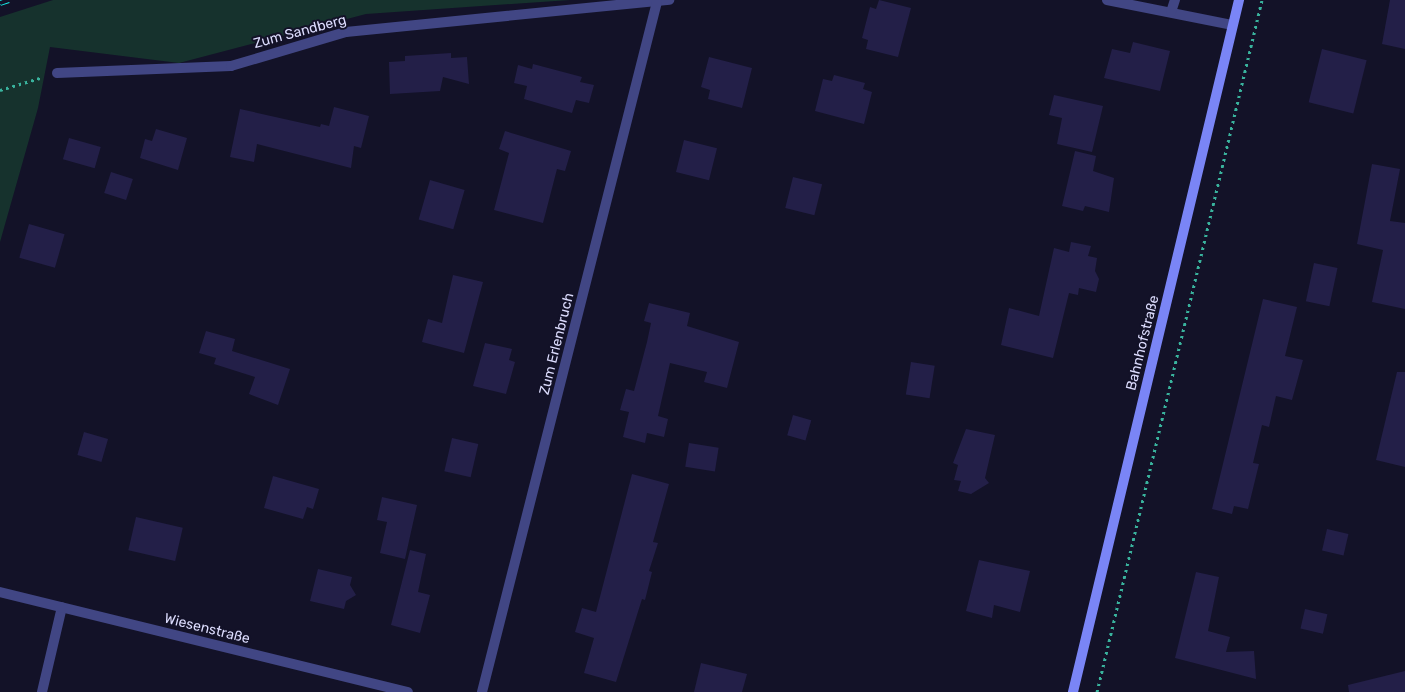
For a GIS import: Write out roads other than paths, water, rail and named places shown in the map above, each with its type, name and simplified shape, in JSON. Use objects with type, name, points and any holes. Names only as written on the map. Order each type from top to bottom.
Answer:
[{"type":"main road","name":"Bahnhofstraße","points":[[1074,692],[1239,0]]},
{"type":"street","name":"Zum Sandberg","points":[[57,73],[230,66],[346,32],[669,0]]},
{"type":"street","points":[[1107,0],[1232,25]]},
{"type":"street","points":[[1171,12],[1175,0]]},
{"type":"street","name":"Zum Erlenbruch","points":[[482,692],[657,2]]},
{"type":"street","name":"Wiesenstraße","points":[[0,592],[408,692]]},
{"type":"street","points":[[42,692],[62,607]]},
{"type":"railway","points":[[0,3],[9,0]]}]
